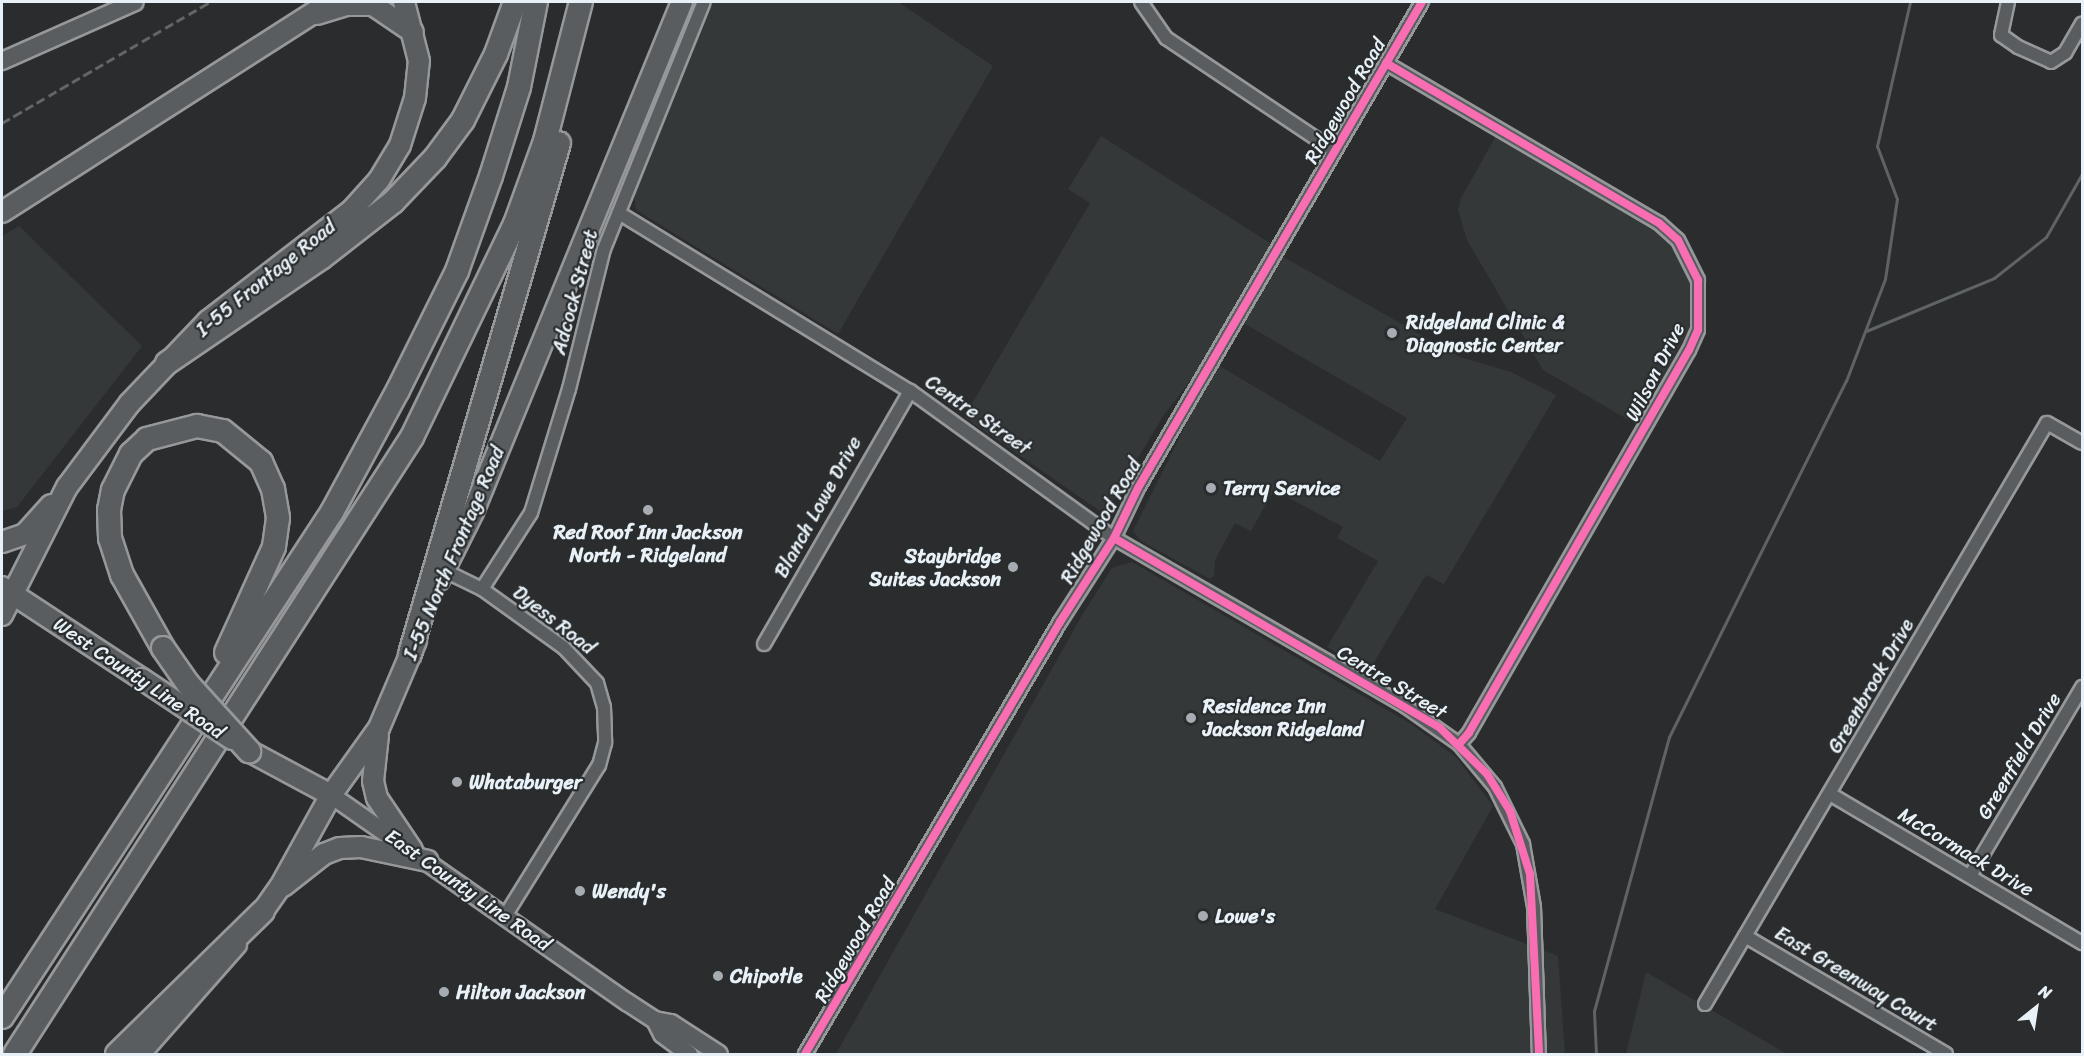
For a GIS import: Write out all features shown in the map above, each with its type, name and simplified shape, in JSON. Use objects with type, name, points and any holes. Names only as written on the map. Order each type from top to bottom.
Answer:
[{"type":"highway","points":[[167,363],[321,258],[393,202],[463,120],[496,54],[515,2]]},
{"type":"highway","points":[[2,1017],[210,695],[332,512],[457,271],[519,87],[536,2]]},
{"type":"highway","points":[[15,1054],[412,436],[515,224],[545,141],[581,2]]},
{"type":"highway","points":[[410,654],[570,105],[588,2]]},
{"type":"highway","points":[[210,695],[274,548],[278,518],[273,489],[261,462],[224,431],[198,426],[147,439],[130,454],[113,490],[109,510],[110,538],[122,575],[163,648],[188,684],[249,751]]},
{"type":"highway","points":[[117,1054],[262,912]]},
{"type":"main road","points":[[2,62],[135,2]]},
{"type":"main road","points":[[2,212],[330,2]]},
{"type":"main road","name":"I-55 Frontage Road","points":[[2,615],[7,590],[67,487],[129,404],[208,321],[352,210],[379,180],[400,145],[414,98],[418,61],[413,32],[404,2]]},
{"type":"main road","name":"I-55 North Frontage Road","points":[[142,1054],[224,966],[280,887],[331,795],[379,728],[443,570],[473,512],[682,2]]},
{"type":"main road","points":[[303,18],[346,5],[372,5],[413,32]]},
{"type":"main road","points":[[2,542],[25,534],[67,487]]},
{"type":"main road","name":"West County Line Road","points":[[7,590],[277,769]]},
{"type":"main road","points":[[379,728],[373,781],[377,798],[411,850]]},
{"type":"main road","name":"East County Line Road","points":[[277,769],[331,795],[655,1020],[671,1023],[718,1054]]},
{"type":"main road","points":[[280,887],[324,854],[340,848],[361,847],[428,861]]},
{"type":"main road","name":"East County Line Road","points":[[655,1020],[662,1034],[689,1054]]},
{"type":"street","name":"Adcock Street","points":[[482,589],[535,504],[604,249],[704,2]]},
{"type":"street","points":[[1141,2],[1166,38],[1335,151]]},
{"type":"street","name":"Ridgewood Road","points":[[806,1054],[1060,622],[1114,538],[1138,488],[1422,2]]},
{"type":"street","points":[[2008,2],[2001,35],[2018,47],[2051,62],[2065,53],[2082,23]]},
{"type":"street","name":"Wilson Drive","points":[[1386,63],[1659,223],[1678,240],[1698,280],[1698,330],[1689,350],[1469,733],[1459,744]]},
{"type":"street","name":"Centre Street","points":[[619,213],[910,391],[1114,538],[1405,706],[1459,744],[1496,787],[1523,844],[1534,907],[1539,1054]]},
{"type":"street","name":"Blanch Lowe Drive","points":[[764,644],[910,391]]},
{"type":"street","name":"Greenbrook Drive","points":[[1705,1004],[2047,423],[2082,443]]},
{"type":"street","name":"Dyess Road","points":[[443,570],[482,589],[585,667],[597,683],[606,725],[599,765],[504,916]]},
{"type":"street","name":"Greenfield Drive","points":[[1970,876],[2082,687]]},
{"type":"street","name":"McCormack Drive","points":[[1830,794],[2082,943]]},
{"type":"street","name":"East Greenway Court","points":[[1745,936],[1946,1054]]},
{"type":"shaded area","points":[[711,2],[898,2],[993,66],[838,334],[636,210],[634,194],[637,183]]},
{"type":"shaded area","points":[[1497,134],[1639,217],[1665,236],[1685,266],[1691,282],[1692,324],[1637,425],[1543,370],[1467,240],[1458,210],[1461,198]]},
{"type":"shaded area","points":[[1101,136],[1273,245],[1203,365],[1163,416],[1109,507],[1100,511],[964,417],[1090,203],[1068,189]]},
{"type":"shaded area","points":[[19,226],[142,346],[17,507],[2,511],[2,236]]},
{"type":"shaded area","points":[[1280,255],[1460,357],[1511,372],[1556,395],[1444,584],[1427,575],[1369,671],[1327,647],[1378,561],[1337,538],[1343,527],[1274,490],[1251,531],[1235,523],[1215,560],[1214,576],[1210,579],[1141,541],[1133,531],[1216,364],[1380,461],[1407,418],[1240,321]]},
{"type":"shaded area","points":[[1132,562],[1411,724],[1456,757],[1493,806],[1435,909],[1558,956],[1565,1054],[836,1054],[1081,617],[1112,568]]},
{"type":"shaded area","points":[[1646,972],[1787,1054],[1626,1054]]},
{"type":"waterway","points":[[1596,1054],[1594,1011],[1669,737],[1846,381],[1885,279],[1897,199],[1877,146],[1910,2]]},
{"type":"waterway","points":[[1866,331],[1994,278],[2046,237],[2082,174]]},
{"type":"railway","points":[[2,123],[210,2]]},
{"type":"cycle path","points":[[805,1054],[1060,622],[1114,538],[1138,488],[1422,2]]},
{"type":"cycle path","points":[[1386,63],[1659,223],[1678,240],[1698,280],[1698,330],[1689,350],[1469,733],[1459,744]]},
{"type":"cycle path","points":[[1114,538],[1440,728],[1487,774],[1510,811],[1530,874],[1539,1054]]},
{"type":"place","name":"Ridgeland Clinic & Diagnostic Center","points":[[1392,333]]},
{"type":"place","name":"Terry Service","points":[[1211,488]]},
{"type":"place","name":"Red Roof Inn Jackson North - Ridgeland","points":[[648,510]]},
{"type":"place","name":"Staybridge Suites Jackson","points":[[1013,567]]},
{"type":"place","name":"Residence Inn Jackson Ridgeland","points":[[1191,718]]},
{"type":"place","name":"Whataburger","points":[[457,782]]},
{"type":"place","name":"Wendy's","points":[[580,891]]},
{"type":"place","name":"Lowe's","points":[[1203,916]]},
{"type":"place","name":"Chipotle","points":[[718,976]]},
{"type":"place","name":"Hilton Jackson","points":[[444,992]]}]
